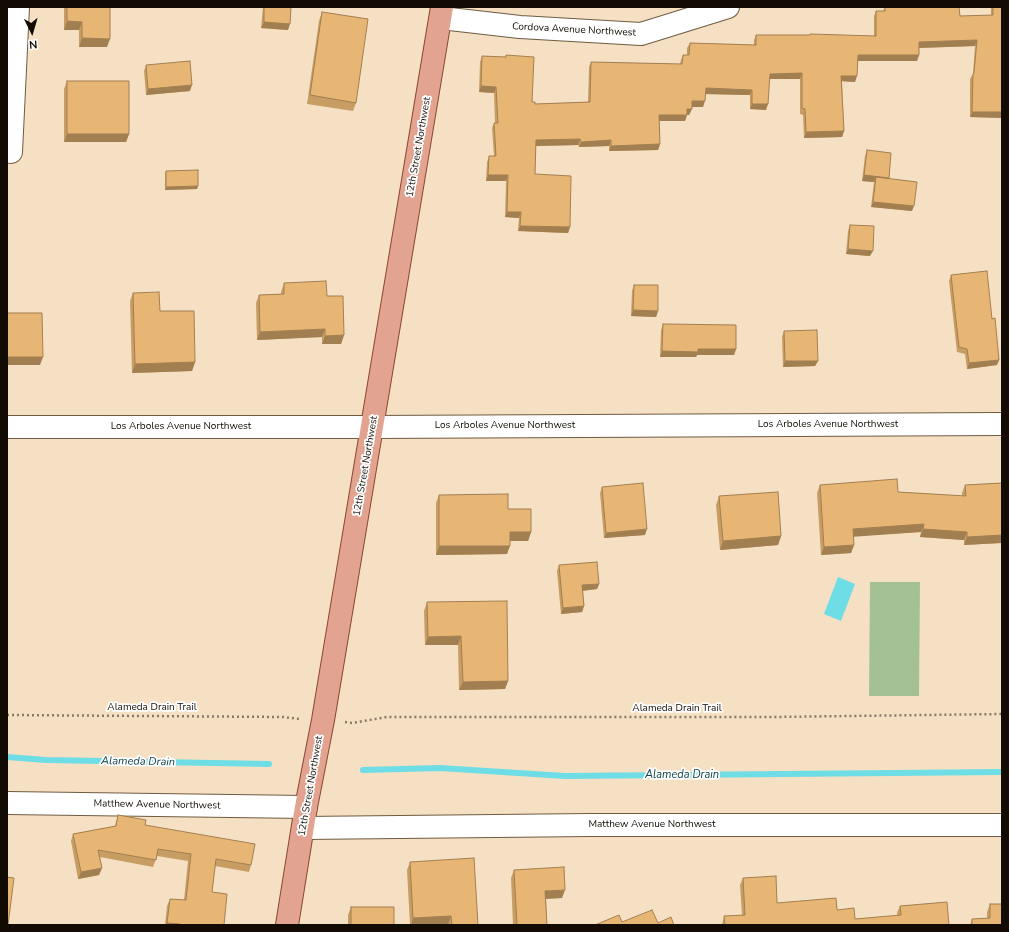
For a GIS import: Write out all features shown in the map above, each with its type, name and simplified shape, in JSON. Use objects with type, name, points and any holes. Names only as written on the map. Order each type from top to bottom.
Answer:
[{"type":"main road","name":"12th Street Northwest","points":[[286,925],[306,807],[323,720],[442,13]]},
{"type":"street","points":[[11,152],[18,7]]},
{"type":"street","name":"Cordova Avenue Northwest","points":[[442,13],[520,27],[641,34],[728,7]]},
{"type":"street","name":"Los Arboles Avenue Northwest","points":[[7,427],[1002,424]]},
{"type":"street","name":"Matthew Avenue Northwest","points":[[7,803],[306,807]]},
{"type":"street","name":"Matthew Avenue Northwest","points":[[303,828],[591,825],[1002,824]]},
{"type":"path","name":"Alameda Drain Trail","points":[[352,723],[387,717],[773,717],[1002,714]]},
{"type":"path","name":"Alameda Drain Trail","points":[[7,715],[297,718]]},
{"type":"green space","points":[[870,582],[920,582],[919,696],[869,696]]},
{"type":"water","points":[[838,577],[855,584],[841,621],[824,614]]},
{"type":"building","points":[[67,7],[110,7],[110,39],[82,38],[82,22],[67,21]]},
{"type":"building","points":[[264,7],[291,7],[290,24],[264,22]]},
{"type":"building","points":[[885,7],[959,7],[960,16],[993,15],[993,7],[1002,7],[1002,112],[972,112],[973,74],[977,40],[919,42],[919,55],[858,55],[857,76],[841,76],[844,131],[806,132],[805,109],[802,108],[802,73],[770,74],[768,104],[752,104],[752,90],[706,88],[705,101],[692,101],[692,109],[687,109],[687,115],[659,115],[660,144],[611,146],[611,140],[581,142],[580,139],[536,140],[535,174],[571,176],[570,227],[520,226],[521,212],[507,212],[508,175],[488,175],[489,156],[496,156],[494,123],[498,123],[496,87],[481,86],[482,56],[506,57],[506,55],[534,57],[532,102],[535,102],[535,104],[590,102],[591,62],[682,64],[683,55],[689,55],[690,43],[756,45],[756,35],[810,34],[876,36],[876,11],[885,11]]},
{"type":"building","points":[[322,12],[368,19],[356,103],[310,95]]},
{"type":"building","points":[[190,61],[192,85],[148,89],[146,65]]},
{"type":"building","points":[[67,81],[129,81],[129,134],[67,134]]},
{"type":"building","points":[[867,150],[891,153],[889,178],[864,175]]},
{"type":"building","points":[[198,170],[198,186],[166,187],[166,171]]},
{"type":"building","points":[[876,177],[917,182],[914,206],[873,202]]},
{"type":"building","points":[[850,225],[874,226],[873,251],[848,249]]},
{"type":"building","points":[[987,271],[992,319],[995,318],[999,360],[969,363],[967,349],[959,347],[951,275]]},
{"type":"building","points":[[326,281],[327,296],[343,296],[344,335],[325,336],[325,329],[260,332],[259,295],[284,294],[284,283]]},
{"type":"building","points":[[634,285],[658,285],[658,311],[633,310]]},
{"type":"building","points":[[159,292],[160,311],[194,311],[195,362],[135,364],[133,293]]},
{"type":"building","points":[[7,313],[42,313],[43,357],[7,357]]},
{"type":"building","points":[[663,324],[736,325],[736,349],[698,349],[698,352],[662,351]]},
{"type":"building","points":[[817,330],[818,361],[785,361],[784,331]]},
{"type":"building","points":[[897,479],[898,492],[966,496],[965,485],[1002,483],[1002,535],[967,537],[967,532],[923,529],[924,524],[853,529],[854,545],[824,547],[820,485]]},
{"type":"building","points":[[643,483],[647,529],[606,533],[602,487]]},
{"type":"building","points":[[778,492],[781,536],[723,541],[719,496]]},
{"type":"building","points":[[508,494],[508,509],[531,509],[531,532],[510,532],[510,546],[439,546],[439,495]]},
{"type":"building","points":[[597,562],[599,584],[582,585],[584,606],[563,608],[559,565]]},
{"type":"building","points":[[507,601],[508,681],[463,682],[461,636],[428,637],[427,602]]},
{"type":"building","points":[[118,815],[146,820],[145,825],[255,844],[251,865],[216,859],[212,892],[227,894],[224,925],[180,925],[167,923],[170,899],[186,900],[191,854],[158,849],[156,860],[98,850],[102,868],[81,872],[73,834],[116,826]]},
{"type":"building","points":[[474,858],[478,925],[452,925],[451,916],[413,918],[410,862]]},
{"type":"building","points":[[564,867],[565,890],[545,891],[547,925],[517,925],[514,870]]},
{"type":"building","points":[[776,876],[777,903],[836,898],[837,910],[854,908],[855,919],[901,915],[900,906],[947,902],[949,925],[725,925],[724,916],[745,915],[743,878]]},
{"type":"building","points":[[7,877],[14,878],[8,925],[7,925]]},
{"type":"building","points":[[990,904],[1002,904],[1002,925],[972,925],[972,919],[990,918]]},
{"type":"building","points":[[351,907],[394,907],[394,925],[351,925]]},
{"type":"building","points":[[652,910],[658,923],[671,917],[674,925],[595,925],[619,915],[622,922]]},
{"type":"waterway","name":"Alameda Drain","points":[[7,757],[46,760],[269,764]]},
{"type":"waterway","name":"Alameda Drain","points":[[363,770],[440,768],[565,776],[1002,772]]}]
